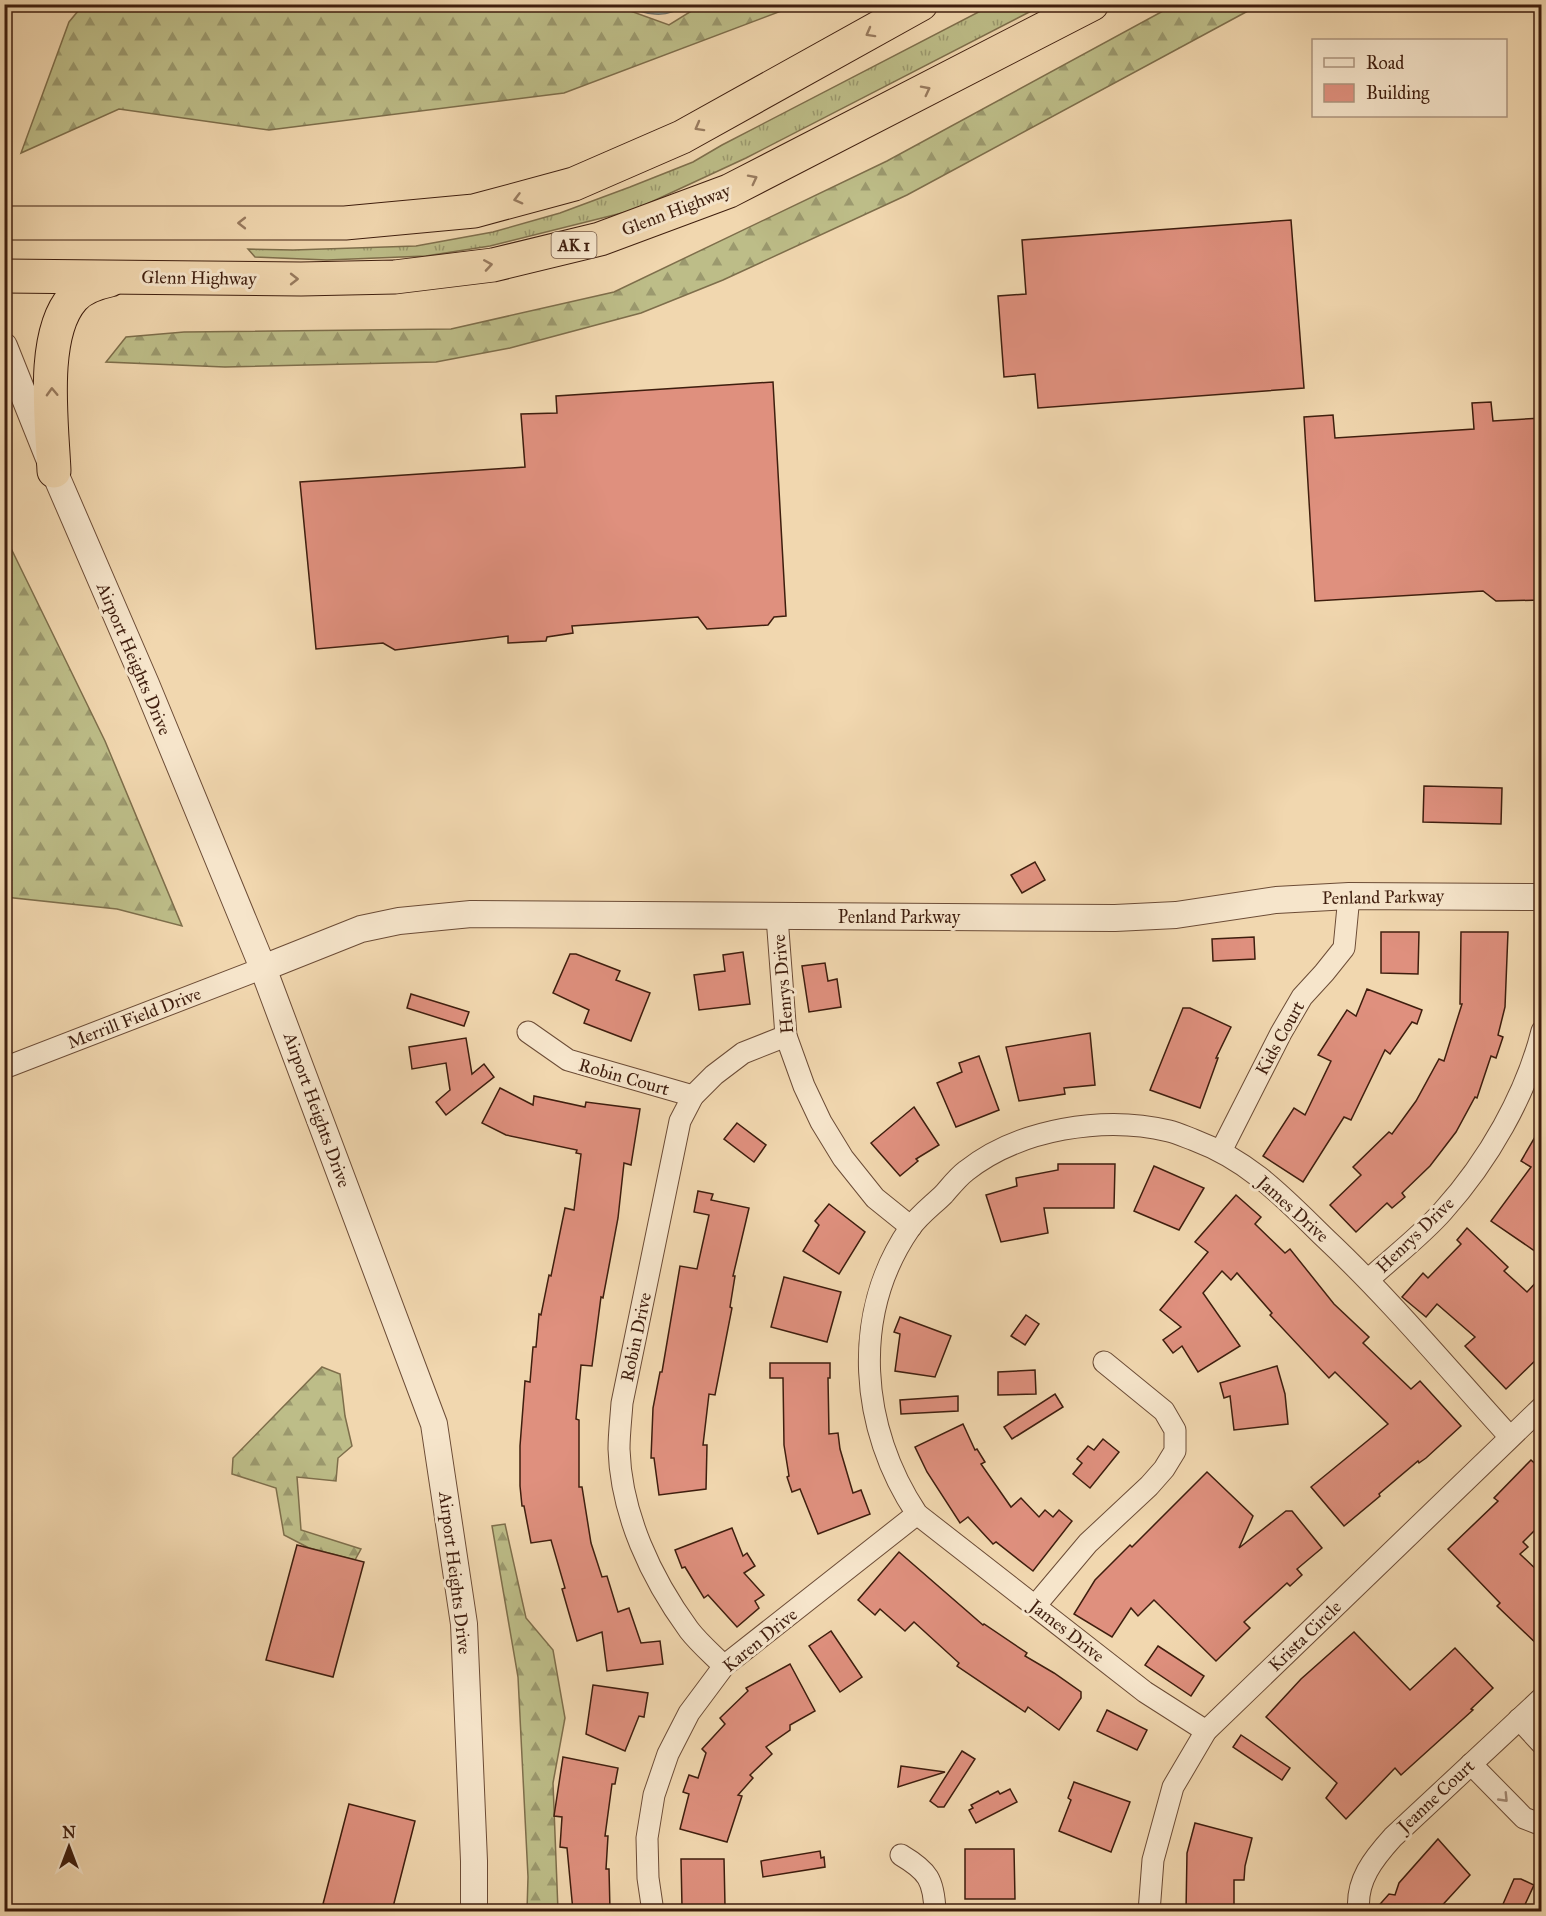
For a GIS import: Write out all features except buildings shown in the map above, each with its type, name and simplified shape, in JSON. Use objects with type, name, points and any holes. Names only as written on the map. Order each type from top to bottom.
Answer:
[{"type":"highway","points":[[4,223],[345,223],[474,211],[574,184],[682,137],[921,4]]},
{"type":"highway","name":"Glenn Highway","points":[[4,276],[301,279],[395,276],[493,265],[600,239],[729,191],[1092,4]]},
{"type":"highway","points":[[54,471],[51,361],[55,336],[65,308],[75,297],[92,285],[121,277]]},
{"type":"street","name":"Airport Heights Drive","points":[[4,346],[54,471],[146,684],[264,968],[434,1424],[465,1624],[474,1911]]},
{"type":"street","name":"Penland Parkway","points":[[264,968],[361,929],[399,921],[471,914],[1115,918],[1176,915],[1276,900],[1349,896],[1542,897]]},
{"type":"street","name":"Kids Court","points":[[1221,1150],[1302,997],[1344,948],[1349,896]]},
{"type":"street","name":"Henrys Drive","points":[[777,917],[786,1036],[804,1086],[821,1122],[843,1158],[875,1198],[911,1227]]},
{"type":"street","name":"Merrill Field Drive","points":[[4,1068],[264,968]]},
{"type":"street","name":"Henrys Drive","points":[[1369,1279],[1443,1211],[1488,1152],[1516,1100],[1536,1053],[1542,1031]]},
{"type":"street","name":"Robin Court","points":[[528,1032],[568,1060],[693,1096]]},
{"type":"street","name":"Robin Drive","points":[[724,1666],[690,1631],[660,1585],[637,1540],[625,1494],[619,1450],[622,1403],[680,1121],[693,1096],[714,1075],[743,1053],[786,1036]]},
{"type":"street","name":"James Drive","points":[[1206,1731],[1145,1692],[917,1514],[901,1490],[889,1464],[870,1396],[869,1359],[872,1323],[882,1286],[911,1227],[966,1171],[1007,1146],[1051,1131],[1108,1123],[1169,1131],[1221,1150],[1268,1182],[1369,1279],[1510,1437]]},
{"type":"street","points":[[1035,1606],[1088,1543],[1164,1470],[1175,1451],[1175,1430],[1164,1411],[1104,1362]]},
{"type":"street","name":"Krista Circle","points":[[1149,1911],[1153,1860],[1173,1786],[1206,1731],[1542,1407]]},
{"type":"street","name":"Karen Drive","points":[[653,1911],[648,1878],[647,1838],[654,1795],[668,1754],[689,1713],[724,1666],[917,1514]]},
{"type":"street","name":"Jeanne Court","points":[[1359,1911],[1362,1881],[1373,1860],[1393,1837],[1542,1698]]},
{"type":"street","points":[[1518,1719],[1542,1744]]},
{"type":"street","points":[[1471,1764],[1524,1818],[1542,1825]]},
{"type":"street","points":[[901,1855],[918,1865],[934,1888],[935,1911]]},
{"type":"green space","points":[[611,4],[669,25],[701,5],[797,5],[564,93],[269,130],[119,109],[21,153],[69,22],[83,5]]},
{"type":"green space","points":[[992,5],[1043,5],[746,158],[634,210],[490,246],[426,256],[327,260],[255,257],[248,249],[293,250],[416,246],[493,232],[560,213],[693,162]]},
{"type":"green space","points":[[1174,5],[1259,5],[907,195],[723,280],[641,313],[510,348],[436,362],[225,367],[106,362],[126,337],[184,332],[451,329],[614,292],[887,161]]},
{"type":"green space","points":[[5,536],[105,741],[182,926],[117,909],[5,897]]},
{"type":"green space","points":[[322,1367],[340,1374],[345,1416],[352,1446],[338,1458],[336,1481],[297,1477],[301,1530],[361,1549],[355,1560],[309,1548],[284,1535],[276,1488],[232,1474],[233,1458]]},
{"type":"green space","points":[[505,1524],[526,1618],[553,1650],[565,1718],[553,1783],[558,1911],[527,1911],[528,1877],[518,1677],[492,1526]]},
{"type":"water","points":[[685,4],[678,10],[663,14],[647,13],[623,5]]}]
